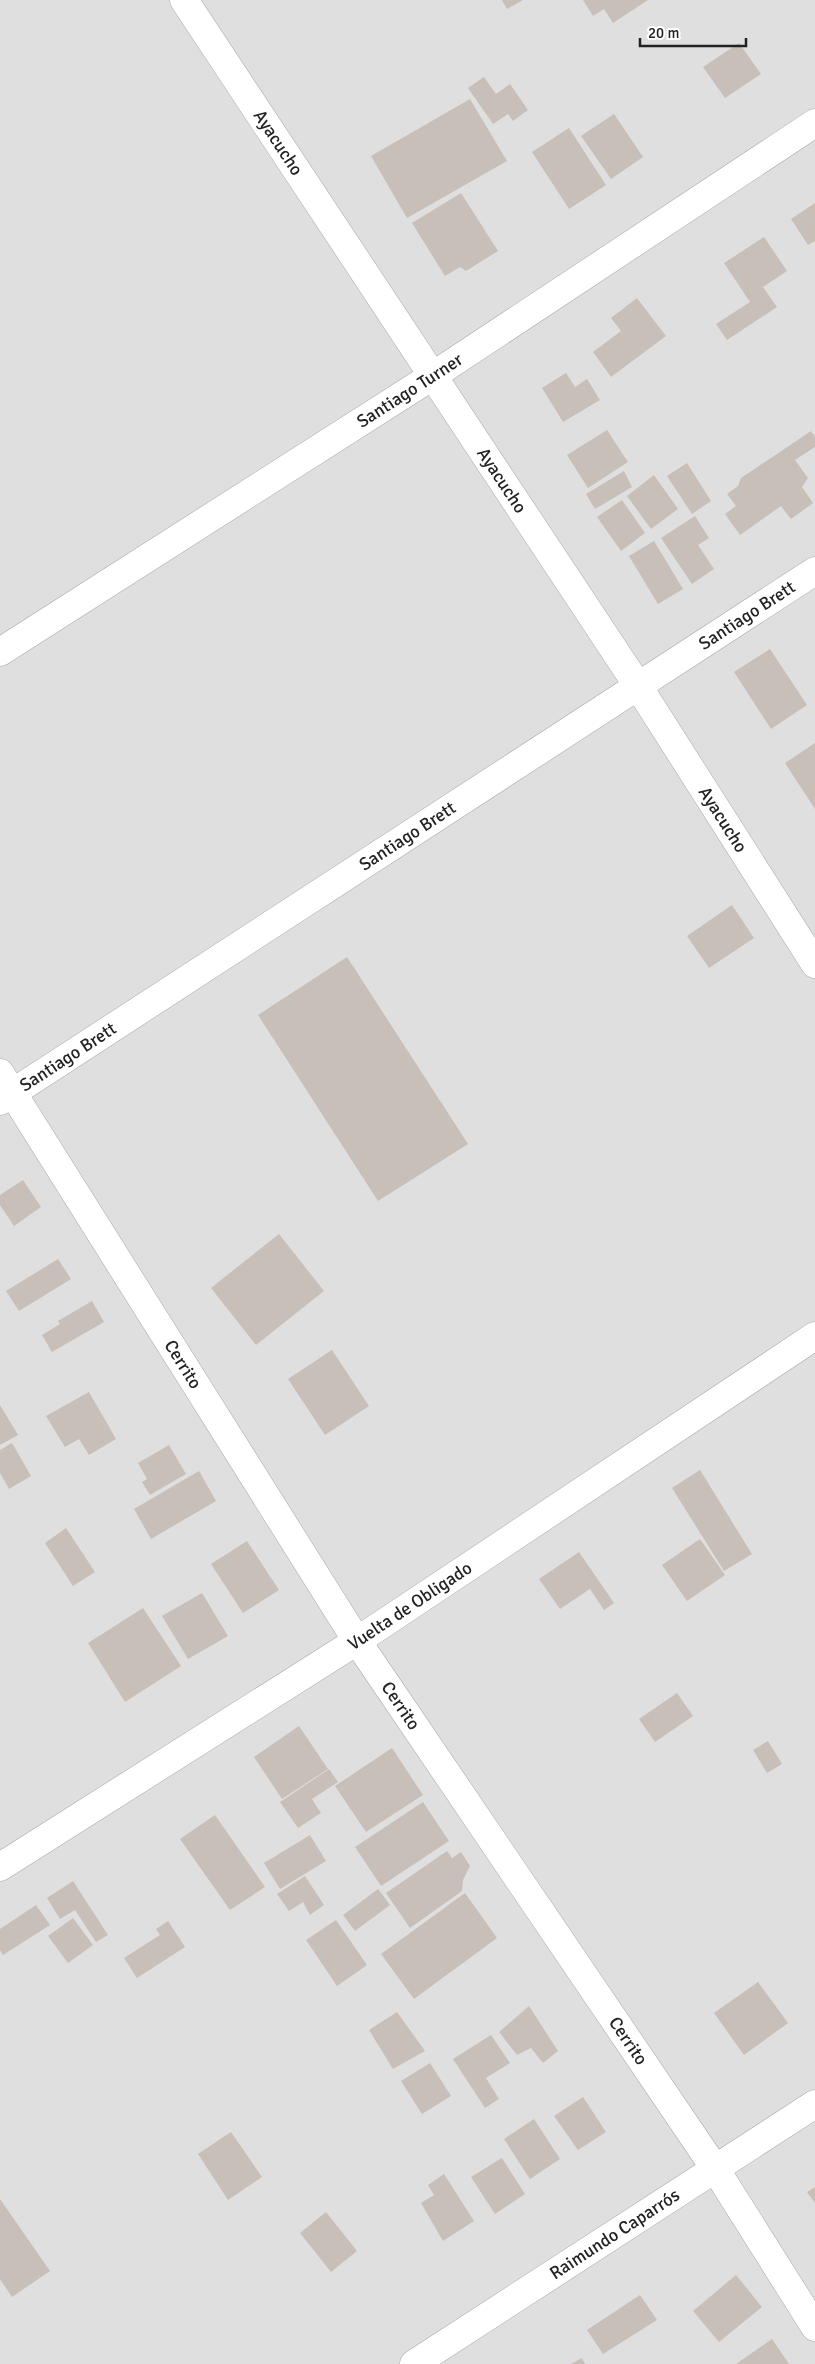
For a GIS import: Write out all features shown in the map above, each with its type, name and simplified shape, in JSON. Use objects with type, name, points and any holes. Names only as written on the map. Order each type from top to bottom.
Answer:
[{"type":"street","name":"Ayacucho","points":[[184,0],[434,375],[638,686],[815,964]]},
{"type":"street","name":"Santiago Turner","points":[[0,652],[434,375],[815,123]]},
{"type":"street","name":"Santiago Brett","points":[[4,1089],[638,686],[815,571]]},
{"type":"street","name":"Cerrito","points":[[4,1089],[357,1641],[716,2170],[815,2328]]},
{"type":"street","name":"Vuelta de Obligado","points":[[0,1867],[357,1641],[815,1336]]},
{"type":"street","name":"Raimundo Caparrós","points":[[414,2364],[716,2170],[815,2104]]},
{"type":"shaded area","points":[[0,0],[815,0],[815,2364],[0,2364]]},
{"type":"building","points":[[502,0],[523,0],[507,9]]},
{"type":"building","points":[[583,0],[648,0],[613,23],[604,9],[593,16]]},
{"type":"building","points":[[739,43],[761,74],[725,98],[703,67]]},
{"type":"building","points":[[484,77],[496,94],[510,84],[528,110],[513,121],[508,114],[493,124],[468,88]]},
{"type":"building","points":[[470,99],[507,161],[407,218],[371,156]]},
{"type":"building","points":[[614,114],[643,157],[611,179],[581,136]]},
{"type":"building","points":[[569,128],[606,185],[569,209],[532,152]]},
{"type":"building","points":[[461,193],[498,251],[466,271],[460,267],[445,276],[412,223]]},
{"type":"building","points":[[815,203],[815,241],[808,245],[791,219]]},
{"type":"building","points":[[764,237],[787,271],[763,287],[777,307],[727,340],[716,324],[750,302],[724,263]]},
{"type":"building","points":[[637,298],[666,336],[611,377],[593,352],[621,331],[611,318]]},
{"type":"building","points":[[566,373],[575,387],[587,379],[600,400],[563,422],[542,388]]},
{"type":"building","points":[[607,430],[628,462],[588,488],[567,455]]},
{"type":"building","points":[[811,431],[815,437],[815,447],[795,460],[808,478],[802,487],[813,503],[791,519],[781,506],[740,535],[725,514],[736,506],[727,494],[738,486],[741,478]]},
{"type":"building","points":[[687,463],[711,501],[692,514],[667,476]]},
{"type":"building","points":[[624,471],[632,487],[595,509],[586,494]]},
{"type":"building","points":[[654,475],[678,509],[651,529],[627,496]]},
{"type":"building","points":[[622,500],[645,533],[621,551],[597,517]]},
{"type":"building","points":[[695,516],[709,538],[698,545],[714,569],[692,584],[661,538]]},
{"type":"building","points":[[654,541],[683,589],[658,604],[629,556]]},
{"type":"building","points":[[770,649],[807,705],[771,729],[734,672]]},
{"type":"building","points":[[815,743],[815,809],[785,763]]},
{"type":"building","points":[[732,905],[754,938],[709,968],[687,936]]},
{"type":"building","points":[[347,957],[468,1144],[378,1201],[258,1015]]},
{"type":"building","points":[[23,1180],[41,1207],[14,1226],[0,1205],[0,1195]]},
{"type":"building","points":[[279,1234],[324,1291],[256,1345],[211,1288]]},
{"type":"building","points":[[58,1259],[71,1279],[19,1311],[6,1291]]},
{"type":"building","points":[[92,1301],[104,1322],[52,1352],[42,1335],[60,1324],[58,1321]]},
{"type":"building","points":[[332,1350],[369,1406],[325,1435],[288,1379]]},
{"type":"building","points":[[89,1392],[116,1439],[89,1455],[79,1439],[65,1447],[46,1416]]},
{"type":"building","points":[[0,1405],[18,1435],[0,1445]]},
{"type":"building","points":[[12,1443],[31,1476],[9,1489],[0,1473],[0,1450]]},
{"type":"building","points":[[169,1445],[186,1474],[150,1495],[142,1482],[147,1479],[138,1463]]},
{"type":"building","points":[[700,1470],[752,1554],[724,1571],[672,1488]]},
{"type":"building","points":[[199,1471],[216,1501],[151,1539],[134,1509]]},
{"type":"building","points":[[66,1528],[95,1572],[73,1586],[45,1543]]},
{"type":"building","points":[[700,1539],[725,1575],[687,1601],[662,1565]]},
{"type":"building","points":[[247,1541],[279,1590],[243,1613],[211,1564]]},
{"type":"building","points":[[579,1552],[614,1603],[604,1610],[590,1589],[560,1609],[539,1579]]},
{"type":"building","points":[[202,1593],[228,1636],[188,1659],[162,1616]]},
{"type":"building","points":[[143,1608],[181,1666],[125,1702],[88,1643]]},
{"type":"building","points":[[677,1693],[693,1716],[655,1742],[639,1719]]},
{"type":"building","points":[[299,1726],[328,1769],[282,1799],[254,1757]]},
{"type":"building","points":[[768,1741],[782,1764],[767,1773],[753,1750]]},
{"type":"building","points":[[392,1748],[423,1795],[366,1832],[335,1786]]},
{"type":"building","points":[[329,1769],[338,1782],[312,1799],[321,1813],[298,1828],[280,1802]]},
{"type":"building","points":[[423,1802],[449,1841],[381,1886],[355,1847]]},
{"type":"building","points":[[215,1815],[265,1887],[230,1910],[180,1839]]},
{"type":"building","points":[[310,1835],[326,1861],[280,1889],[264,1863]]},
{"type":"building","points":[[447,1851],[452,1858],[461,1852],[470,1866],[463,1880],[462,1891],[410,1928],[386,1893]]},
{"type":"building","points":[[305,1876],[324,1905],[310,1915],[303,1902],[289,1911],[277,1894]]},
{"type":"building","points":[[73,1881],[108,1935],[96,1942],[75,1910],[60,1919],[47,1898]]},
{"type":"building","points":[[378,1889],[390,1905],[355,1931],[343,1915]]},
{"type":"building","points":[[465,1893],[497,1938],[414,1999],[381,1954]]},
{"type":"building","points":[[36,1905],[50,1925],[3,1955],[0,1950],[0,1929]]},
{"type":"building","points":[[73,1918],[93,1945],[68,1963],[48,1936]]},
{"type":"building","points":[[336,1920],[367,1965],[337,1986],[306,1940]]},
{"type":"building","points":[[168,1921],[185,1947],[137,1978],[124,1958],[160,1935],[156,1929]]},
{"type":"building","points":[[758,1982],[788,2023],[744,2055],[714,2013]]},
{"type":"building","points":[[529,2006],[558,2051],[543,2063],[531,2048],[517,2055],[499,2032]]},
{"type":"building","points":[[397,2012],[425,2051],[393,2069],[369,2030]]},
{"type":"building","points":[[491,2035],[510,2063],[486,2078],[499,2099],[485,2108],[453,2059]]},
{"type":"building","points":[[430,2063],[451,2096],[422,2114],[401,2081]]},
{"type":"building","points":[[583,2097],[606,2132],[578,2150],[554,2116]]},
{"type":"building","points":[[534,2119],[560,2159],[530,2179],[504,2139]]},
{"type":"building","points":[[231,2132],[262,2177],[228,2200],[198,2154]]},
{"type":"building","points":[[502,2158],[525,2194],[495,2214],[471,2177]]},
{"type":"building","points":[[444,2174],[474,2221],[443,2241],[421,2203],[434,2195],[428,2185]]},
{"type":"building","points":[[815,2187],[815,2203],[807,2192]]},
{"type":"building","points":[[0,2199],[50,2271],[12,2297],[0,2279]]},
{"type":"building","points":[[326,2212],[357,2251],[331,2272],[300,2233]]},
{"type":"building","points":[[736,2275],[762,2307],[719,2342],[693,2311]]},
{"type":"building","points":[[640,2295],[657,2320],[603,2354],[587,2330]]},
{"type":"building","points":[[772,2339],[789,2364],[736,2364]]},
{"type":"building","points":[[582,2358],[585,2364],[571,2364]]}]
